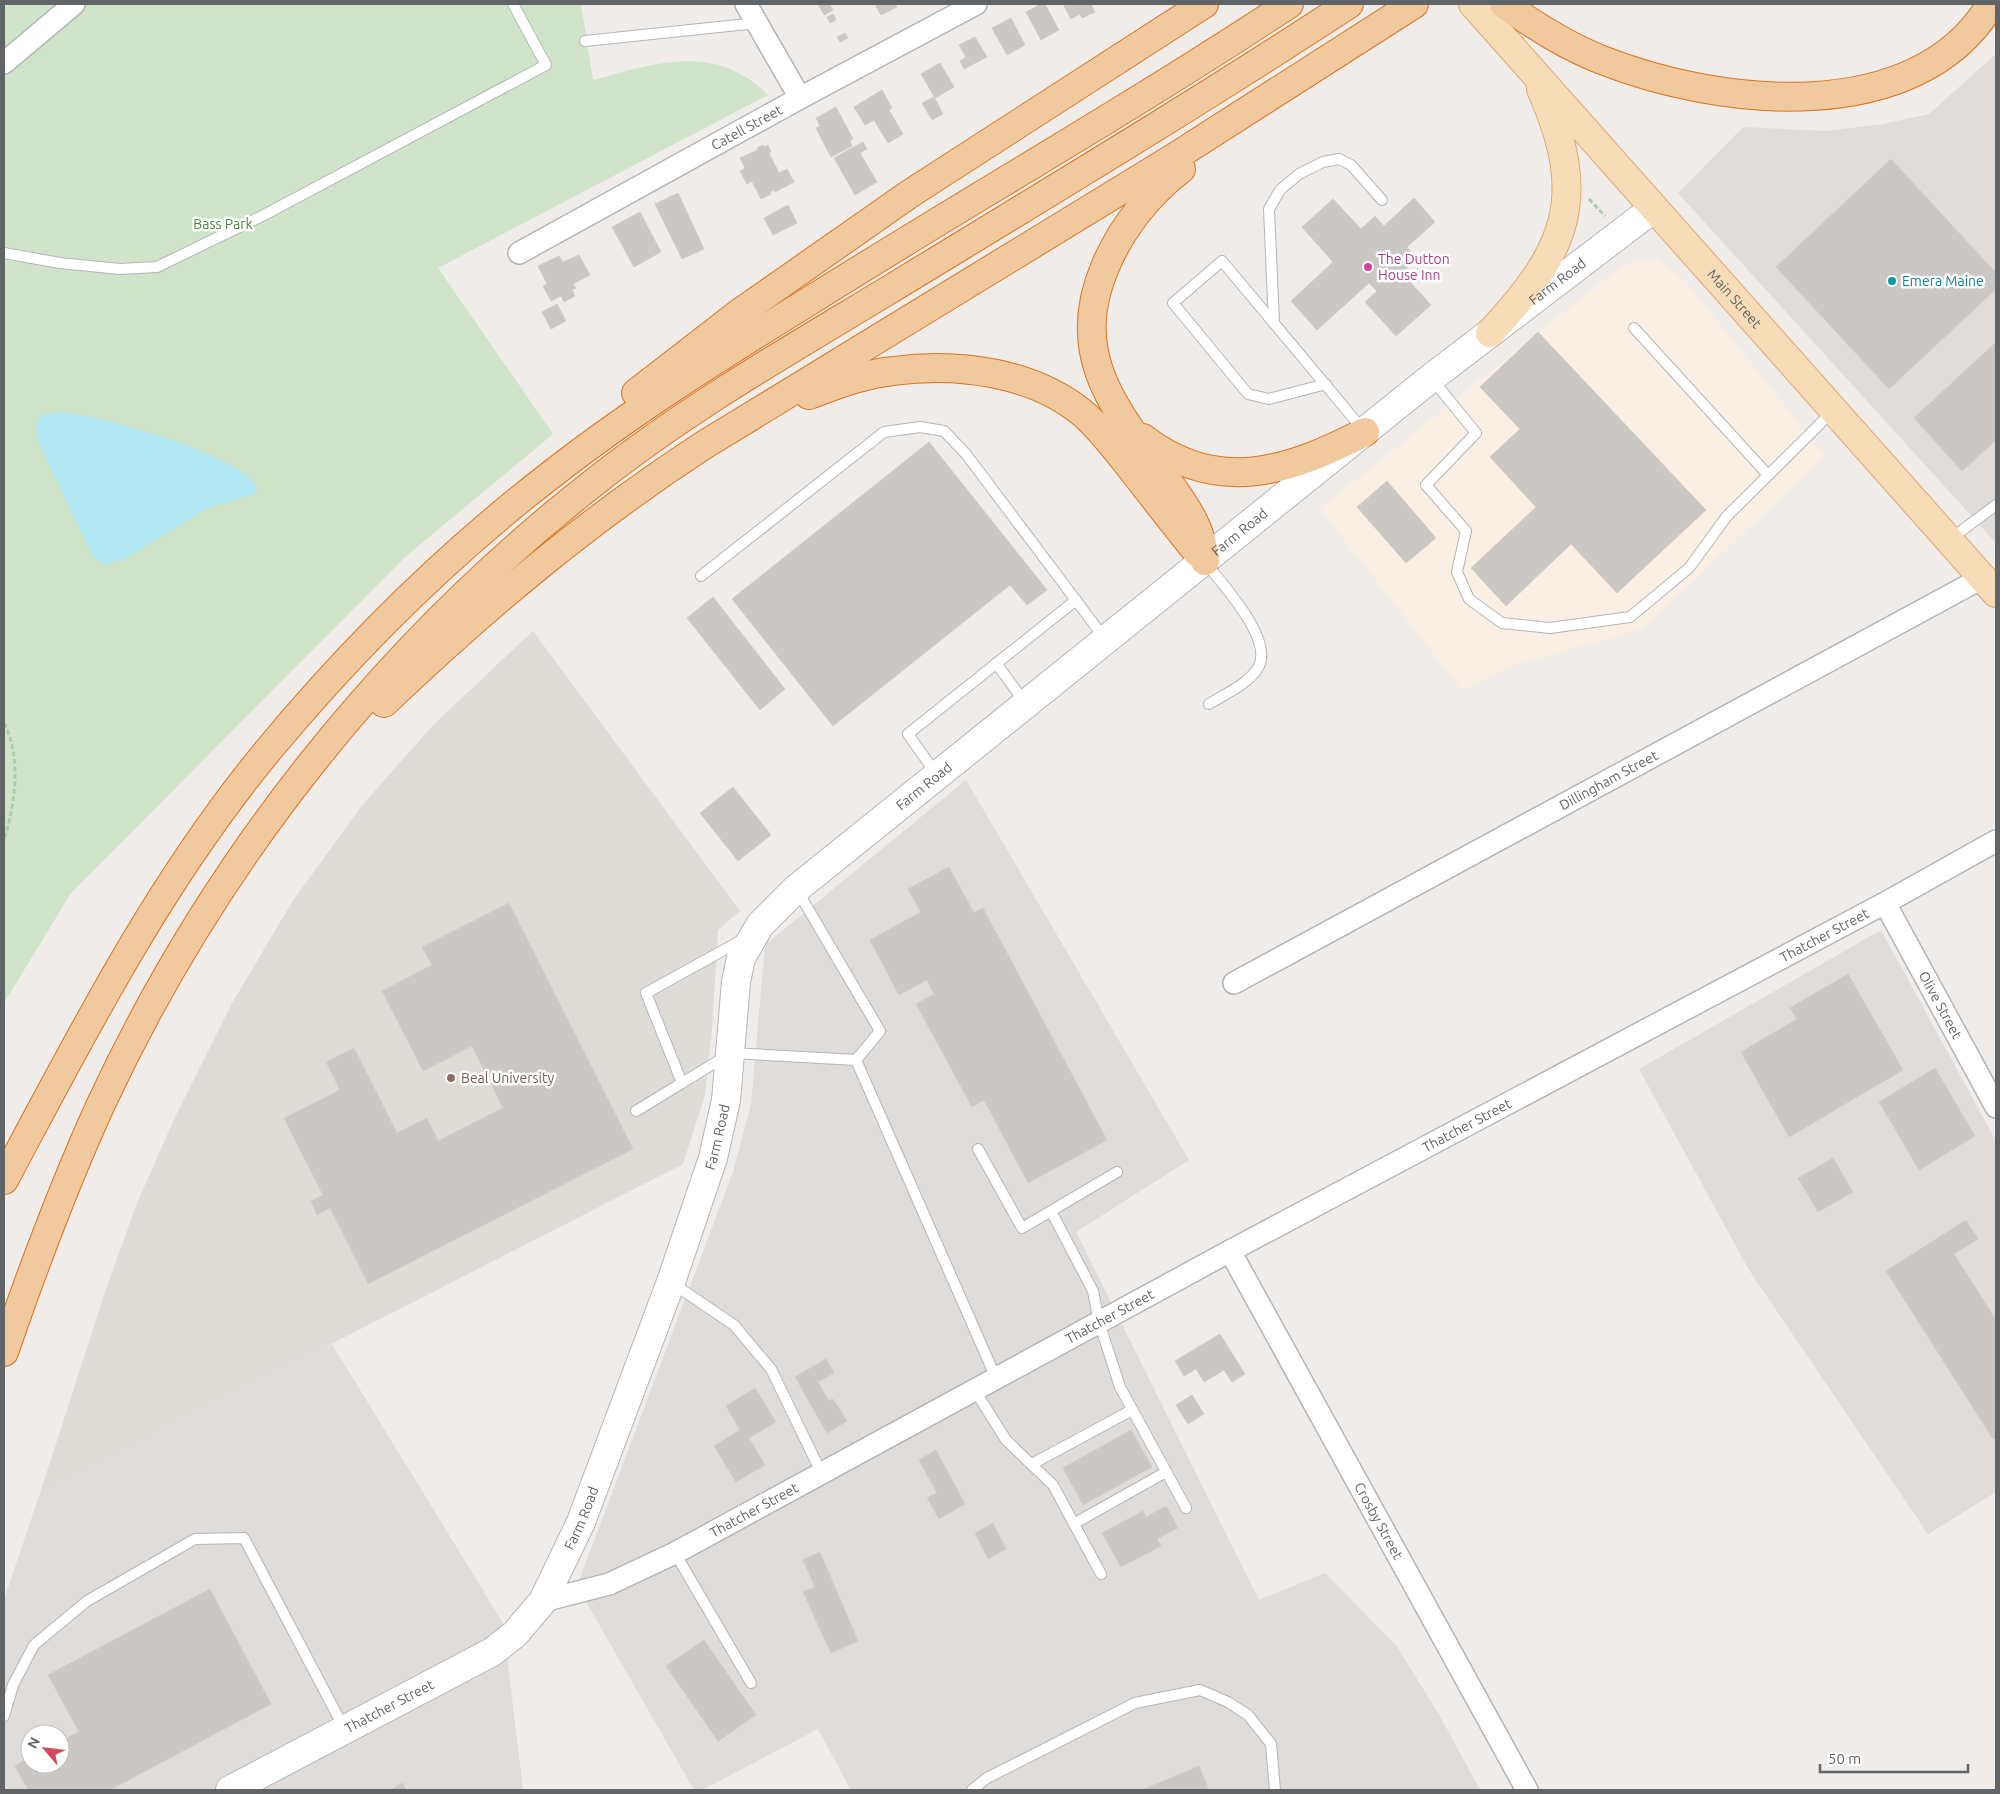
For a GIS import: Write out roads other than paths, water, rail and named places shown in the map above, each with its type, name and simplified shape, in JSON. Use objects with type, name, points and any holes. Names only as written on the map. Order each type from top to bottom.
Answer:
[{"type":"highway","points":[[4,1180],[124,958],[223,809],[267,751],[338,670],[531,479],[620,405],[723,325],[926,183],[1204,4]]},
{"type":"highway","points":[[1251,29],[1283,4]]},
{"type":"highway","points":[[440,569],[542,481],[644,406],[851,275],[1289,4]]},
{"type":"highway","points":[[4,1352],[72,1170],[120,1065],[180,955],[258,836],[320,753],[390,672],[487,574],[594,482],[677,422],[763,367],[1150,131],[1350,4]]},
{"type":"highway","points":[[1504,4],[1534,26],[1568,44],[1602,60],[1636,72],[1699,87],[1796,96],[1855,91],[1890,82],[1924,68],[1949,53],[1964,40],[1978,25],[1991,4]]},
{"type":"highway","points":[[258,836],[379,707],[494,601],[602,514],[704,445],[1115,195],[1308,74],[1411,6]]},
{"type":"highway","points":[[1205,562],[1200,534],[1188,509],[1120,416],[1102,380],[1092,333],[1096,292],[1114,249],[1136,214],[1162,184],[1308,74]]},
{"type":"highway","points":[[704,445],[795,401],[870,375],[930,368],[967,370],[1003,376],[1044,390],[1067,402],[1087,418],[1108,440],[1205,562]]},
{"type":"highway","points":[[1120,416],[1138,434],[1172,456],[1208,470],[1232,474],[1259,472],[1288,465],[1320,453],[1365,432]]},
{"type":"highway","points":[[4,1201],[56,1084]]},
{"type":"main road","name":"Main Street","points":[[1473,4],[1989,586]]},
{"type":"main road","points":[[1490,333],[1523,294],[1551,253],[1561,230],[1567,206],[1568,184],[1560,145],[1553,120],[1533,71]]},
{"type":"street","points":[[4,63],[74,4]]},
{"type":"street","points":[[746,4],[800,98]]},
{"type":"street","name":"Catell Street","points":[[518,253],[976,4]]},
{"type":"street","name":"Farm Road","points":[[543,1601],[581,1522],[671,1282],[719,1138],[726,1100],[738,969],[752,935],[780,903],[796,889],[1205,562],[1431,378],[1654,208]]},
{"type":"street","name":"Dillingham Street","points":[[1234,983],[1989,586]]},
{"type":"street","name":"Thatcher Street","points":[[230,1790],[346,1731],[492,1652],[515,1634],[543,1601],[609,1584],[675,1553],[1230,1251],[1885,903],[1996,841]]},
{"type":"street","name":"Olive Street","points":[[1885,903],[1996,1107]]},
{"type":"street","name":"Crosby Street","points":[[1230,1251],[1527,1790]]},
{"type":"lane","points":[[4,254],[60,263],[120,269],[157,267],[264,215],[546,65],[513,4]]},
{"type":"lane","points":[[585,41],[757,23]]},
{"type":"lane","points":[[1274,323],[1269,209],[1280,190],[1299,174],[1323,162],[1339,158],[1352,165],[1382,200]]},
{"type":"lane","points":[[1326,384],[1269,399],[1248,394],[1173,303],[1222,261],[1326,384],[1365,432]]},
{"type":"lane","points":[[1634,328],[1768,476]]},
{"type":"lane","points":[[1431,378],[1476,433],[1426,485],[1466,531],[1457,572],[1469,599],[1502,623],[1550,628],[1630,617],[1689,568],[1727,516],[1834,410]]},
{"type":"lane","points":[[701,576],[884,432],[920,427],[944,431],[966,454],[1106,640]]},
{"type":"lane","points":[[1949,540],[1996,505]]},
{"type":"lane","points":[[1205,562],[1249,621],[1261,644],[1262,655],[1259,667],[1249,678],[1209,704]]},
{"type":"lane","points":[[938,776],[908,734],[1076,600]]},
{"type":"lane","points":[[996,663],[1026,705]]},
{"type":"lane","points":[[796,889],[880,1031],[856,1060]]},
{"type":"lane","points":[[682,1083],[646,993],[752,935]]},
{"type":"lane","points":[[636,1111],[731,1053],[856,1060]]},
{"type":"lane","points":[[856,1060],[996,1378]]},
{"type":"lane","points":[[978,1149],[1022,1228],[1117,1172]]},
{"type":"lane","points":[[1051,1211],[1093,1291],[1099,1322],[1115,1376],[1186,1508]]},
{"type":"lane","points":[[671,1282],[734,1325],[771,1370],[821,1472]]},
{"type":"lane","points":[[974,1389],[993,1423],[1006,1440],[1054,1485],[1102,1574]]},
{"type":"lane","points":[[1032,1464],[1132,1410]]},
{"type":"lane","points":[[1075,1523],[1166,1472]]},
{"type":"lane","points":[[4,1716],[13,1685],[34,1646],[88,1601],[195,1539],[244,1538],[346,1731]]},
{"type":"lane","points":[[675,1553],[751,1683]]},
{"type":"lane","points":[[972,1790],[987,1778],[1135,1703],[1200,1690],[1228,1702],[1248,1716],[1271,1744],[1275,1790]]},
{"type":"water","points":[[61,412],[135,428],[196,449],[223,461],[244,474],[257,486],[256,494],[210,507],[126,558],[106,565],[93,557],[38,441],[36,423],[43,415]]},
{"type":"place","name":"The Dutton House Inn","points":[[1368,267]]},
{"type":"place","name":"Emera Maine","points":[[1892,281]]},
{"type":"place","name":"Beal University","points":[[451,1078]]},
{"type":"park label","name":"Bass Park","points":[[223,224]]}]
